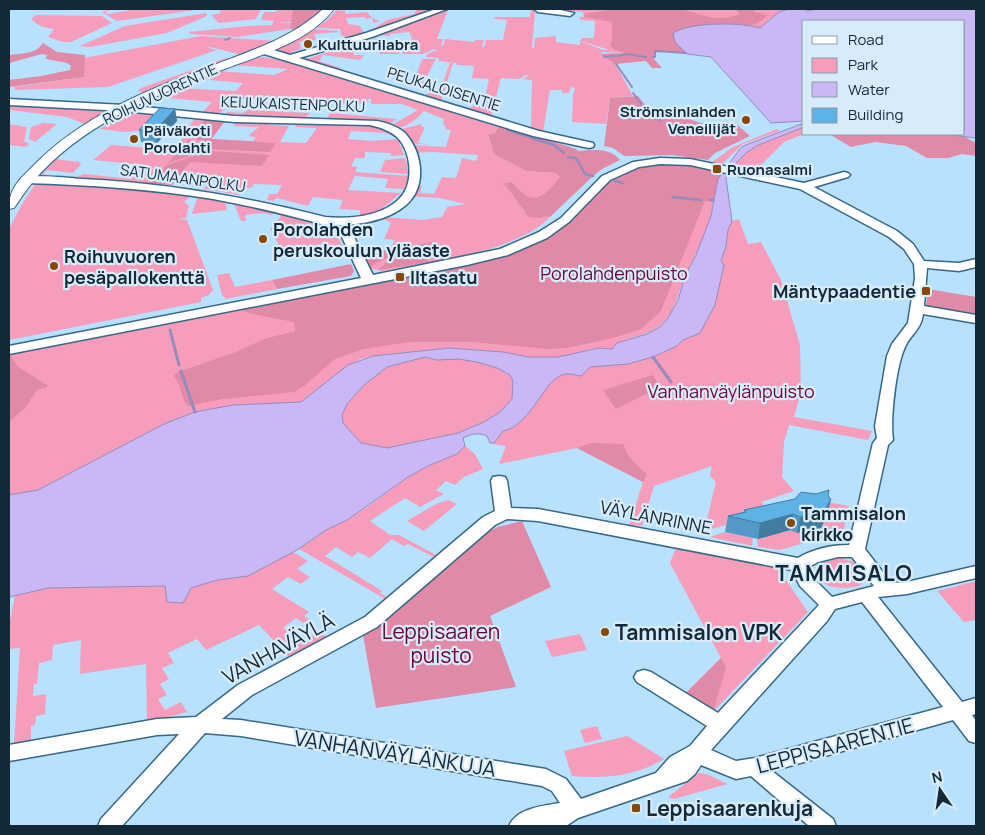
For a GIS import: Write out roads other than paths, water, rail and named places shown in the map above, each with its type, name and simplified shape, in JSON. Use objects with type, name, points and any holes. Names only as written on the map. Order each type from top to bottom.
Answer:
[{"type":"main road","name":"ROIHUVUORENTIE","points":[[9,205],[36,168],[66,143],[124,108],[179,82],[285,40],[305,29],[329,9]]},
{"type":"street","points":[[291,58],[369,35],[442,9]]},
{"type":"street","points":[[538,9],[570,13]]},
{"type":"street","name":"PEUKALOISENTIE","points":[[260,51],[261,54],[276,58],[291,58],[537,134],[589,145]]},
{"type":"street","points":[[9,102],[124,108]]},
{"type":"street","name":"KEIJUKAISTENPOLKU","points":[[124,108],[234,119],[364,122],[384,126],[400,133],[407,143],[416,175],[410,192],[398,204],[382,214],[369,218],[333,222]]},
{"type":"street","points":[[9,350],[483,258],[516,247],[543,235],[558,225],[612,174],[637,164],[672,161],[719,167],[804,186],[893,234],[909,247],[920,264],[918,309],[914,326],[899,344],[894,356],[883,426],[885,440],[881,443],[856,551]]},
{"type":"street","points":[[804,186],[844,175]]},
{"type":"street","name":"SATUMAANPOLKU","points":[[26,180],[105,183],[195,192],[266,205],[333,222]]},
{"type":"street","points":[[347,229],[348,236],[369,280]]},
{"type":"street","points":[[920,264],[959,267],[976,264]]},
{"type":"street","points":[[918,309],[976,319]]},
{"type":"street","points":[[498,481],[504,513]]},
{"type":"street","name":"VÄYLÄNRINNE","points":[[504,513],[538,515],[800,565]]},
{"type":"street","name":"VANHAVÄYLÄ","points":[[109,826],[200,725],[245,690],[372,622],[488,521],[504,513]]},
{"type":"street","points":[[829,604],[814,592],[802,574],[800,565],[805,560],[830,552],[856,551],[864,558],[884,586],[875,593]]},
{"type":"street","points":[[520,826],[536,816],[576,810],[628,793],[663,778],[680,775],[685,772],[697,752],[720,724],[821,616],[829,604],[976,572]]},
{"type":"street","points":[[875,593],[967,708],[976,735]]},
{"type":"street","points":[[644,677],[720,724]]},
{"type":"street","name":"LEPPISAARENTIE","points":[[697,752],[710,760],[736,770],[755,767],[967,708]]},
{"type":"street","points":[[9,753],[157,727],[200,725]]},
{"type":"street","name":"VANHANVÄYLÄNKUJA","points":[[200,725],[241,728],[546,778],[559,785],[576,810]]},
{"type":"street","points":[[755,767],[826,826]]},
{"type":"street","points":[[540,826],[553,823],[576,810]]},
{"type":"street","points":[[520,826],[536,826]]},
{"type":"water","points":[[789,9],[803,9],[807,11],[818,9],[976,9],[976,138],[950,135],[965,135],[965,20],[802,20],[802,121],[771,123],[711,57],[687,54],[675,42],[673,33],[681,29],[715,24],[760,28],[779,12]]},
{"type":"water","points":[[802,124],[802,128],[756,146],[746,153],[732,167],[726,178],[732,221],[721,261],[724,265],[715,305],[700,333],[653,357],[628,364],[590,367],[581,376],[568,374],[558,377],[544,391],[522,420],[513,427],[503,431],[494,443],[490,443],[487,436],[481,434],[463,438],[465,446],[457,454],[408,477],[347,520],[326,530],[297,550],[248,576],[217,580],[191,588],[183,603],[167,602],[165,586],[48,588],[9,597],[9,495],[38,490],[164,424],[195,412],[233,405],[301,402],[348,365],[373,356],[449,348],[503,352],[528,357],[558,357],[599,348],[612,349],[617,343],[647,334],[660,327],[668,318],[678,300],[685,276],[696,255],[711,216],[718,179],[743,146]],"holes":[[[425,357],[437,360],[458,359],[497,368],[510,375],[513,381],[512,399],[500,412],[484,422],[458,433],[387,448],[361,443],[343,423],[342,415],[347,404],[364,385],[387,367]]]},
{"type":"waterway","points":[[225,40],[230,38]]},
{"type":"waterway","points":[[653,57],[655,57],[655,51],[686,53]]},
{"type":"waterway","points":[[618,56],[627,54],[646,57]]},
{"type":"waterway","points":[[604,57],[615,56]]},
{"type":"waterway","points":[[616,64],[632,87]]},
{"type":"waterway","points":[[633,93],[652,118],[660,120]]},
{"type":"waterway","points":[[507,130],[538,140]]},
{"type":"waterway","points":[[534,139],[554,145],[564,153]]},
{"type":"waterway","points":[[568,157],[576,158],[585,174],[593,176]]},
{"type":"waterway","points":[[615,181],[623,183]]},
{"type":"waterway","points":[[673,197],[701,200]]},
{"type":"waterway","points":[[170,330],[179,365]]},
{"type":"waterway","points":[[653,357],[671,382]]},
{"type":"waterway","points":[[181,371],[195,412]]},
{"type":"place","name":"Kulttuurilabra","points":[[308,44]]},
{"type":"place","name":"Strömsinlahden Veneilijät","points":[[746,120]]},
{"type":"place","name":"Päiväkoti Porolahti","points":[[134,139]]},
{"type":"place","name":"Ruonasalmi","points":[[717,169]]},
{"type":"place","name":"Porolahden peruskoulun yläaste","points":[[263,239]]},
{"type":"place","name":"Roihuvuoren pesäpallokenttä","points":[[54,266]]},
{"type":"place","name":"Iltasatu","points":[[400,277]]},
{"type":"place","name":"Mäntypaadentie","points":[[926,291]]},
{"type":"place","name":"Tammisalon kirkko","points":[[791,523]]},
{"type":"place","name":"Tammisalon VPK","points":[[605,632]]},
{"type":"place","name":"Leppisaarenkuja","points":[[636,808]]},
{"type":"district","name":"TAMMISALO","points":[[844,573]]},
{"type":"park label","name":"Porolahdenpuisto","points":[[614,273]]},
{"type":"park label","name":"Vanhanväylänpuisto","points":[[731,391]]},
{"type":"park label","name":"Leppisaaren puisto","points":[[441,643]]}]
